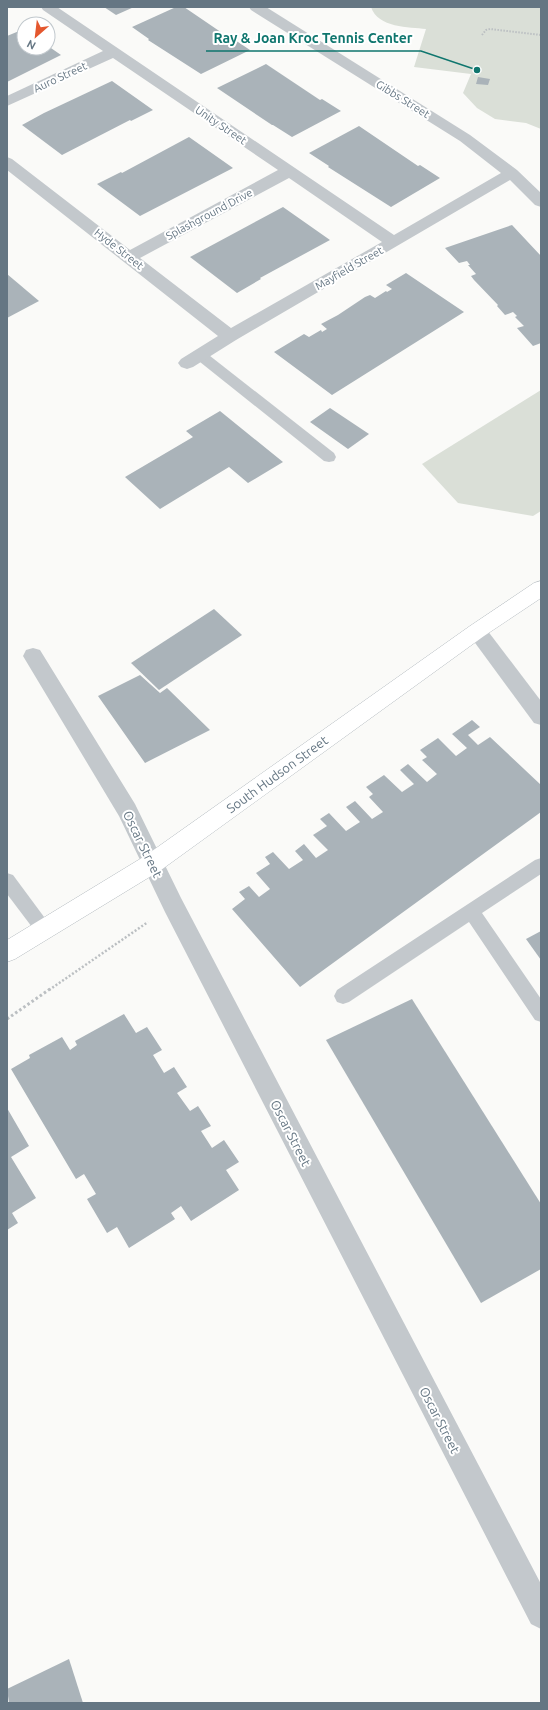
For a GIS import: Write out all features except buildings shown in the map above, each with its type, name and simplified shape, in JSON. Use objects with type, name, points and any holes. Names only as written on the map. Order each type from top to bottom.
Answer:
[{"type":"street","name":"Unity Street","points":[[48,7],[394,242]]},
{"type":"street","name":"Gibbs Street","points":[[256,7],[464,138],[511,173],[541,202]]},
{"type":"street","name":"Auro Street","points":[[7,102],[113,52]]},
{"type":"street","name":"Hyde Street","points":[[7,162],[230,336]]},
{"type":"street","name":"Splashground Drive","points":[[129,257],[289,171]]},
{"type":"street","name":"Mayfield Street","points":[[194,359],[230,336],[511,173]]},
{"type":"street","name":"South Hudson Street","points":[[7,952],[153,863],[477,631],[541,588]]},
{"type":"street","points":[[477,631],[541,717]]},
{"type":"street","name":"Oscar Street","points":[[32,656],[124,804],[176,912],[541,1614]]},
{"type":"lane","points":[[194,359],[329,457]]},
{"type":"lane","points":[[343,996],[541,865]]},
{"type":"lane","points":[[7,880],[44,930]]},
{"type":"lane","points":[[471,911],[541,1014]]},
{"type":"path","points":[[482,35],[490,28],[541,34]]},
{"type":"path","points":[[7,1019],[149,921]]},
{"type":"shaded area","points":[[371,7],[541,7],[541,129],[526,123],[495,119],[477,108],[463,93],[471,74],[414,67],[426,29],[403,27],[387,23],[375,14]]},
{"type":"shaded area","points":[[541,390],[541,511],[533,516],[458,503],[422,464]]},
{"type":"place","name":"Ray & Joan Kroc Tennis Center","points":[[477,70]]}]
